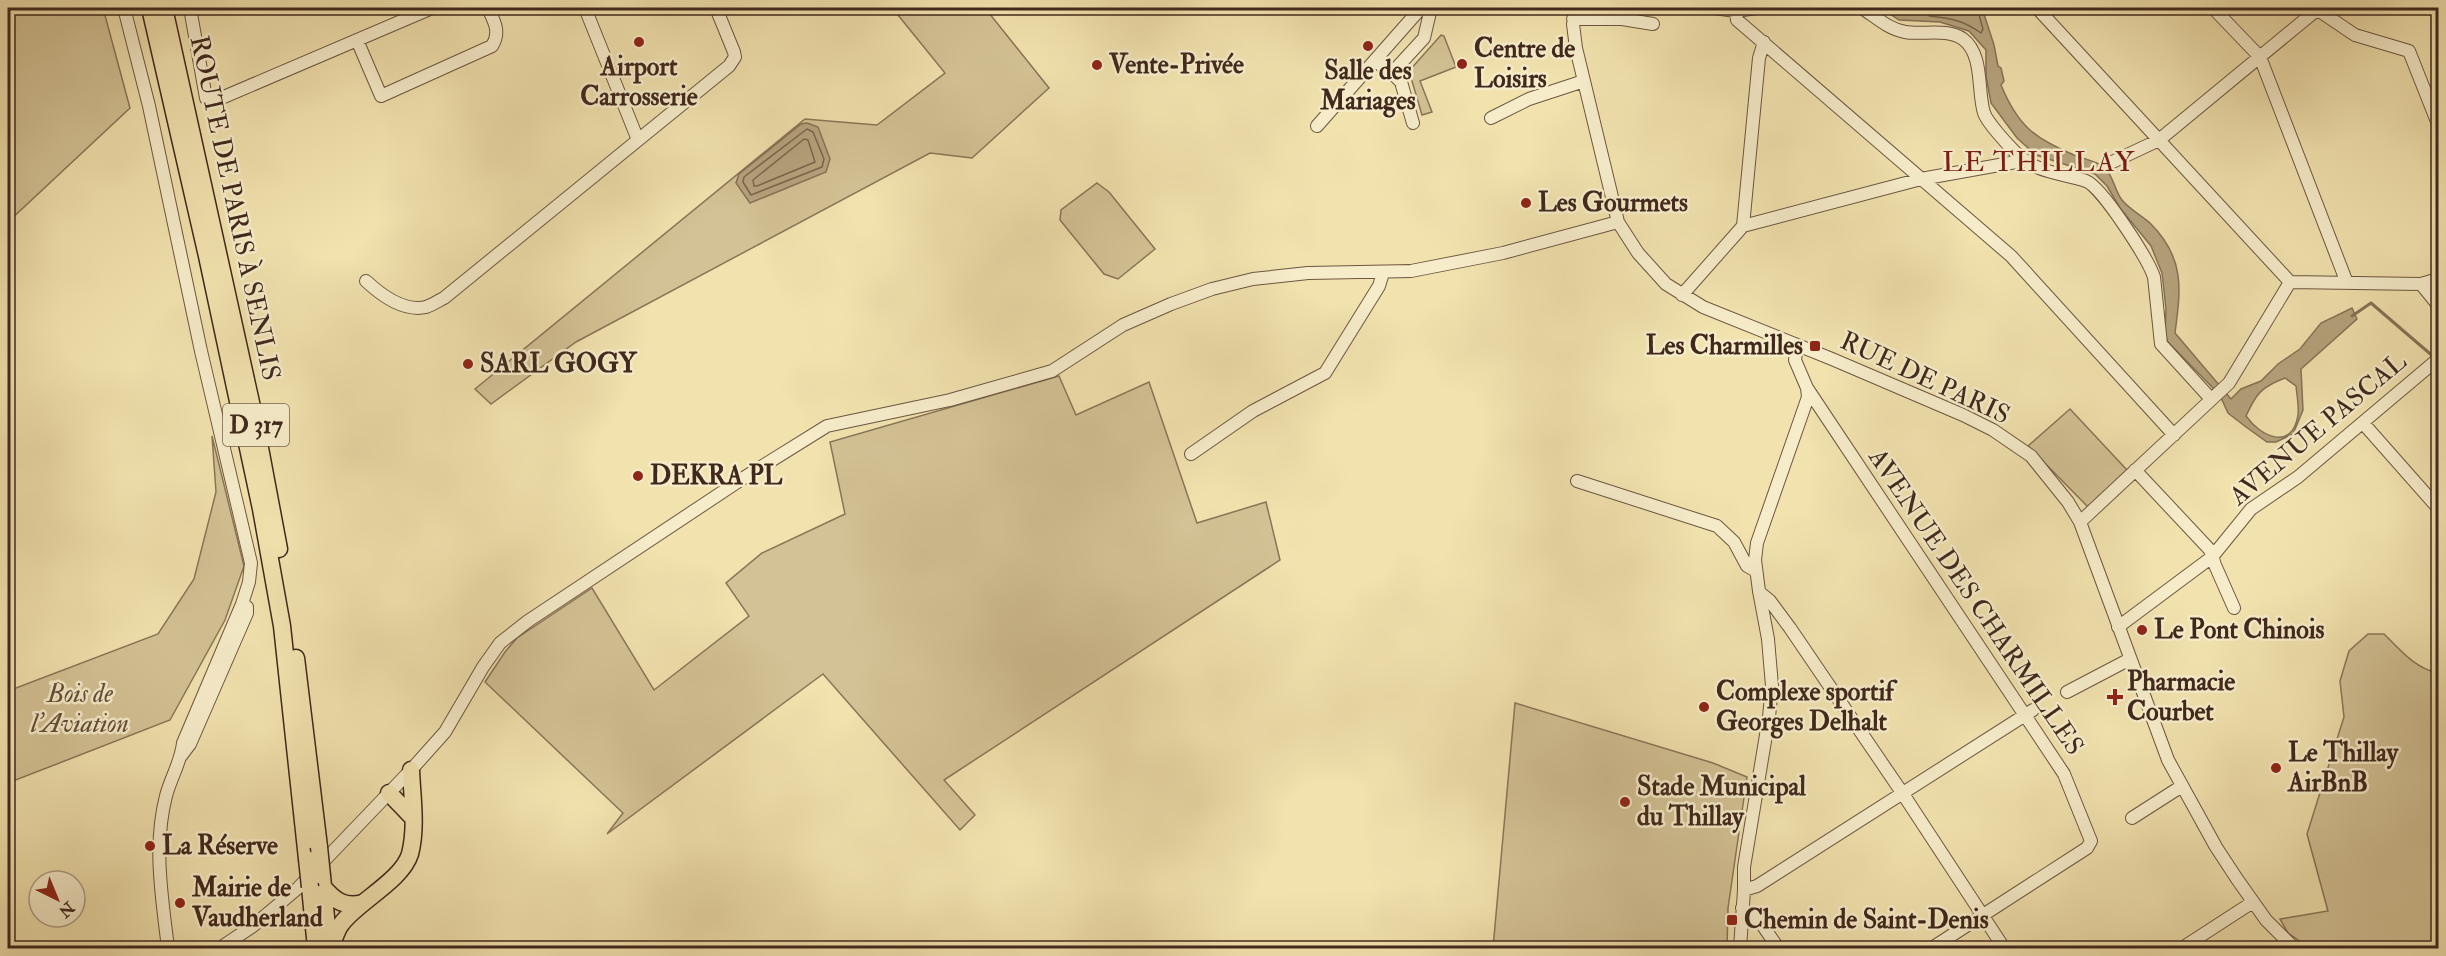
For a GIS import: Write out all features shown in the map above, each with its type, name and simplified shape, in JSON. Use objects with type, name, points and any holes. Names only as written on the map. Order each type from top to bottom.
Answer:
[{"type":"main road","name":"ROUTE DE PARIS À SENLIS","points":[[150,8],[261,509],[282,626],[313,853]]},
{"type":"main road","name":"ROUTE DE PARIS À SENLIS","points":[[164,8],[273,510],[293,636],[313,853]]},
{"type":"main road","points":[[330,948],[341,924],[388,881],[407,860],[410,853],[413,818],[411,770]]},
{"type":"main road","points":[[389,793],[413,818]]},
{"type":"main road","name":"D 317","points":[[313,853],[316,948]]},
{"type":"main road","name":"D 317","points":[[313,885],[330,948]]},
{"type":"main road","points":[[313,885],[343,904],[351,906],[363,903]]},
{"type":"street","points":[[124,8],[149,106],[201,351],[251,563],[249,582],[242,604],[246,607],[247,613],[166,796],[158,852],[168,948]]},
{"type":"street","points":[[190,8],[206,98],[219,99],[432,8]]},
{"type":"street","points":[[357,40],[381,96],[492,46],[496,40],[497,30],[488,8]]},
{"type":"street","points":[[585,8],[638,140]]},
{"type":"street","points":[[366,281],[381,296],[407,306],[426,307],[444,298],[729,66],[735,57],[716,8]]},
{"type":"street","points":[[1317,126],[1421,8]]},
{"type":"street","points":[[1392,73],[1424,38],[1431,8]]},
{"type":"street","points":[[1714,8],[1736,11],[1756,8]]},
{"type":"street","points":[[1862,8],[1888,27],[1906,32],[1955,34],[1966,42],[1974,53],[1984,114],[2021,158],[2042,171],[2086,181],[2101,193],[2137,243],[2151,268],[2154,277],[2161,344],[2218,394]]},
{"type":"street","points":[[2037,8],[2290,282],[2421,284],[2439,279]]},
{"type":"street","points":[[2213,8],[2260,57],[2347,283]]},
{"type":"street","points":[[2106,165],[2159,140],[2317,8],[2355,35],[2409,51],[2439,124]]},
{"type":"street","points":[[1736,11],[1737,20],[2011,256],[2174,435]]},
{"type":"street","points":[[1575,13],[1653,24]]},
{"type":"street","name":"RUE DE PARIS","points":[[1575,13],[1576,48],[1618,222],[1651,269],[1682,295],[1703,308],[1963,415],[1993,430],[2031,456],[2068,502],[2080,522],[2168,760],[2216,848],[2253,902],[2290,945]]},
{"type":"street","points":[[1743,226],[1759,58],[1764,42]]},
{"type":"street","points":[[1375,60],[1401,81],[1413,123]]},
{"type":"street","points":[[1491,118],[1529,99],[1584,81]]},
{"type":"street","points":[[1682,295],[1743,226],[1921,179],[2016,162],[2021,158]]},
{"type":"street","points":[[220,948],[313,885],[342,840],[445,732],[500,644],[528,621],[745,477],[827,426],[950,400],[1052,371],[1123,326],[1171,304],[1212,289],[1253,279],[1308,273],[1411,271],[1503,253],[1618,222]]},
{"type":"street","points":[[1191,454],[1253,411],[1325,373],[1379,286],[1383,273]]},
{"type":"street","points":[[2080,522],[2218,394],[2290,282]]},
{"type":"street","points":[[2421,284],[2439,305]]},
{"type":"street","points":[[1740,948],[1744,867],[1772,686],[1768,639],[1755,560],[1760,530],[1807,404],[1807,388],[1795,360],[1797,345]]},
{"type":"street","name":"AVENUE PASCAL","points":[[2118,627],[2212,557],[2251,509],[2290,483],[2436,361]]},
{"type":"street","name":"AVENUE DES CHARMILLES","points":[[1807,388],[2030,713],[2064,774],[2091,841],[2087,848],[1982,915]]},
{"type":"street","points":[[2363,423],[2439,508]]},
{"type":"street","points":[[2135,470],[2210,550],[2235,608]]},
{"type":"street","points":[[1577,482],[1717,526],[1729,536],[1747,566],[1756,571]]},
{"type":"street","points":[[1759,591],[1790,628],[2004,948]]},
{"type":"street","points":[[2067,692],[2130,659]]},
{"type":"street","points":[[1744,890],[1757,886],[2030,713]]},
{"type":"street","points":[[2133,818],[2182,786]]},
{"type":"street","points":[[2182,948],[2253,902]]},
{"type":"street","points":[[1742,908],[1761,923],[1778,948]]},
{"type":"street","points":[[1932,948],[1982,915]]},
{"type":"green space","points":[[8,8],[103,8],[130,108],[8,222]]},
{"type":"green space","points":[[918,8],[985,8],[1049,88],[972,158],[930,153],[576,342],[491,404],[475,389],[805,119],[877,125],[945,73],[898,15]]},
{"type":"green space","points":[[1441,35],[1444,36],[1456,67],[1420,81],[1432,112],[1422,115],[1409,71]]},
{"type":"green space","points":[[1097,183],[1109,192],[1155,249],[1118,279],[1104,274],[1060,220],[1061,210]]},
{"type":"green space","points":[[1059,376],[1076,415],[1149,382],[1197,523],[1266,502],[1280,560],[944,780],[975,815],[960,830],[823,674],[607,834],[623,813],[485,682],[517,638],[592,588],[654,690],[749,616],[726,583],[762,553],[845,514],[830,442]]},
{"type":"green space","points":[[2070,409],[2127,470],[2088,507],[2028,446]]},
{"type":"green space","name":"Bois de l'Aviation","points":[[212,436],[244,566],[225,620],[170,720],[8,783],[8,691],[158,634],[194,579],[216,492]]},
{"type":"green space","points":[[2368,634],[2384,634],[2415,663],[2438,673],[2438,948],[2310,948],[2288,933],[2280,919],[2328,911],[2307,834],[2344,717],[2340,681],[2349,651]]},
{"type":"green space","name":"Stade Municipal du Thillay","points":[[1515,703],[1713,763],[1747,777],[1728,908],[1727,948],[1493,948]]},
{"type":"water","points":[[1881,8],[1908,8],[1919,11],[1939,8],[1982,8],[1998,66],[2001,68],[2004,81],[2001,85],[2021,121],[2048,143],[2104,167],[2122,200],[2150,223],[2170,249],[2178,274],[2179,288],[2175,333],[2231,399],[2241,389],[2261,381],[2278,364],[2300,349],[2321,323],[2352,308],[2357,319],[2301,369],[2303,410],[2293,434],[2276,442],[2267,442],[2246,427],[2228,413],[2212,387],[2167,341],[2162,273],[2151,246],[2120,208],[2107,186],[2095,174],[2036,155],[2017,138],[1991,103],[1986,76],[1986,50],[1969,31],[1940,22],[1899,20]],"holes":[[[2285,378],[2296,386],[2298,415],[2295,426],[2289,434],[2283,437],[2267,434],[2246,416],[2256,397],[2265,388]]]},
{"type":"water","points":[[807,123],[818,127],[830,159],[826,172],[750,203],[736,183],[739,174],[801,124]]},
{"type":"waterway","points":[[2352,316],[2371,303],[2435,358]]},
{"type":"place","name":"Airport Carrosserie","points":[[639,42]]},
{"type":"place","name":"Salle des Mariages","points":[[1368,46]]},
{"type":"place","name":"Centre de Loisirs","points":[[1462,64]]},
{"type":"place","name":"Vente-Privée","points":[[1097,65]]},
{"type":"place","name":"Les Gourmets","points":[[1526,203]]},
{"type":"place","name":"Les Charmilles","points":[[1815,346]]},
{"type":"place","name":"SARL GOGY","points":[[468,364]]},
{"type":"place","name":"DEKRA PL","points":[[638,476]]},
{"type":"place","name":"Le Pont Chinois","points":[[2142,630]]},
{"type":"place","name":"Pharmacie Courbet","points":[[2115,697]]},
{"type":"place","name":"Complexe sportif Georges Delhalt","points":[[1704,707]]},
{"type":"place","name":"Le Thillay AirBnB","points":[[2276,768]]},
{"type":"place","name":"Stade Municipal du Thillay","points":[[1625,802]]},
{"type":"place","name":"La Réserve","points":[[150,846]]},
{"type":"place","name":"Mairie de Vaudherland","points":[[180,903]]},
{"type":"place","name":"Chemin de Saint-Denis","points":[[1732,920]]},
{"type":"district","name":"LE THILLAY","points":[[2039,162]]}]
